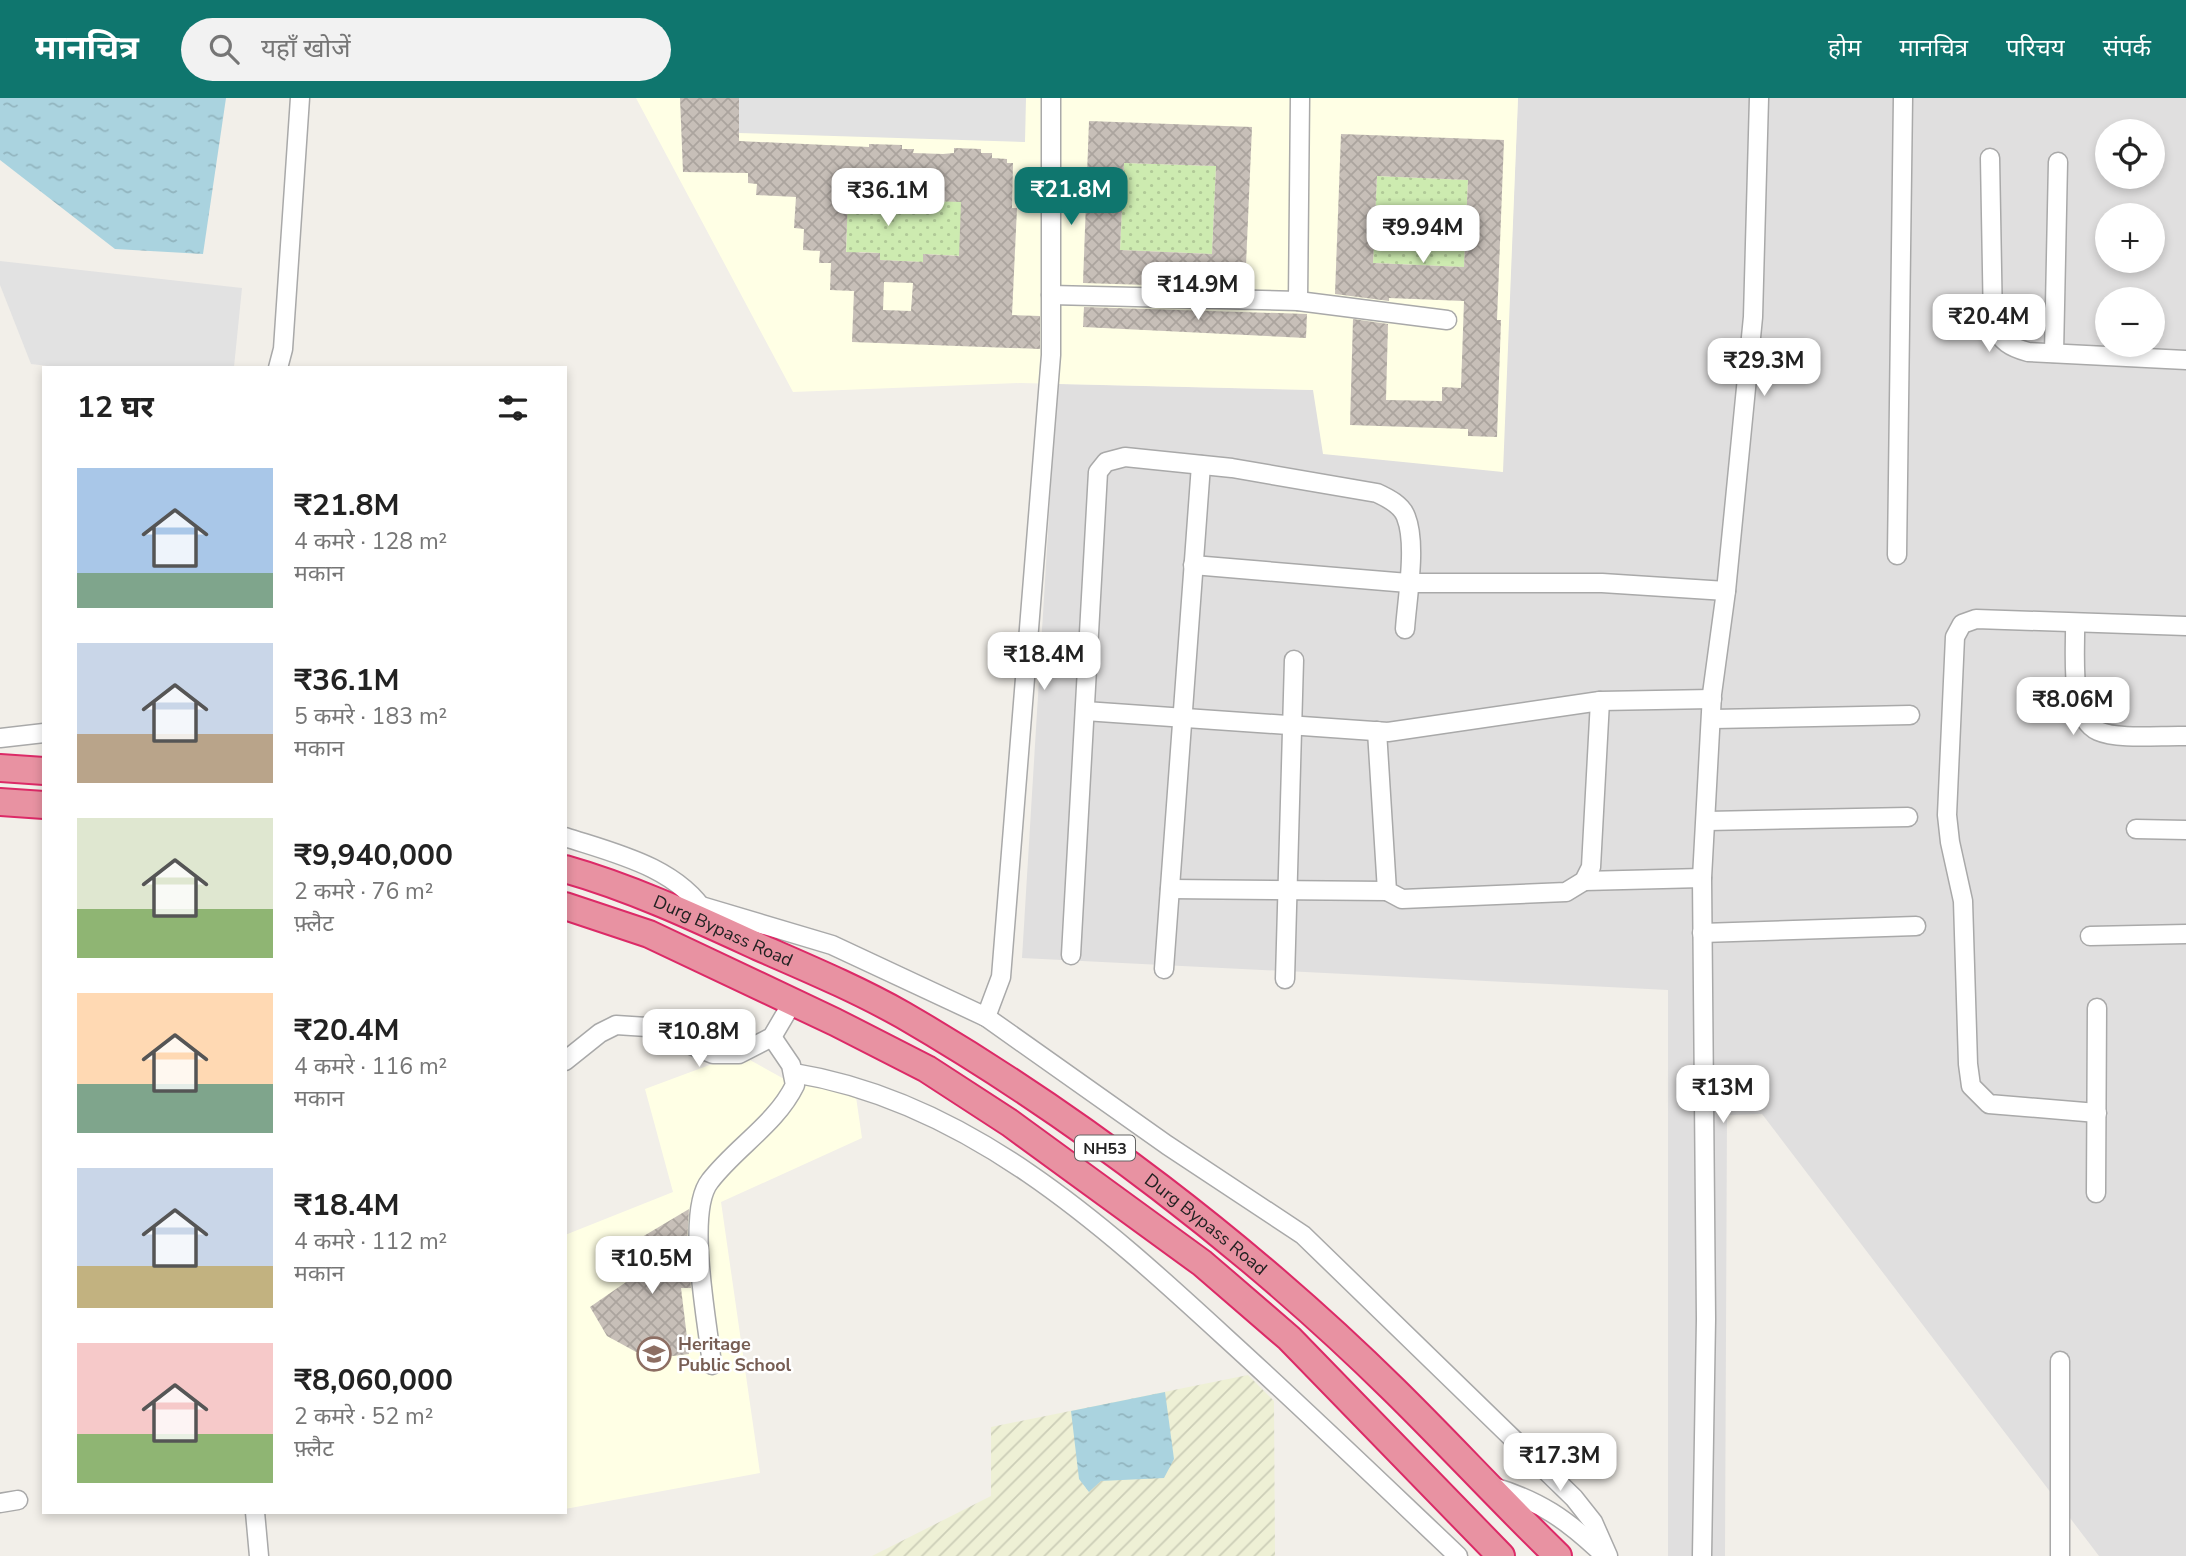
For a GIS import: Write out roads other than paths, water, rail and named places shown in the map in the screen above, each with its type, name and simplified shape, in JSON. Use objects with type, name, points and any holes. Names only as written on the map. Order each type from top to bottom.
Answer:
[{"type":"highway","points":[[0,768],[42,771]]},
{"type":"highway","points":[[0,802],[42,805]]},
{"type":"highway","name":"Durg Bypass Road","points":[[567,870],[708,916],[900,1014],[1053,1110],[1181,1207],[1304,1307],[1394,1390],[1483,1484],[1558,1556]]},
{"type":"highway","name":"Durg Bypass Road","points":[[567,907],[649,934],[793,1003],[927,1069],[1010,1123],[1202,1263],[1289,1338],[1501,1556]]},
{"type":"street","points":[[279,366],[283,349],[300,98]]},
{"type":"street","points":[[986,1017],[1001,977],[1051,355],[1051,98]]},
{"type":"street","points":[[1298,301],[1300,98]]},
{"type":"street","points":[[1702,1556],[1706,1319],[1702,878],[1713,719],[1712,699],[1726,591],[1753,317],[1759,98]]},
{"type":"street","points":[[1897,555],[1903,98]]},
{"type":"street","points":[[1990,158],[1993,325],[1999,337],[2010,347],[2028,352],[2186,360]]},
{"type":"street","points":[[2054,353],[2058,162]]},
{"type":"street","points":[[1051,295],[1298,301],[1447,320]]},
{"type":"street","points":[[1071,955],[1098,472],[1106,462],[1125,457],[1201,465],[1377,493],[1394,502],[1406,516],[1410,541],[1405,629]]},
{"type":"street","points":[[1164,969],[1201,465]]},
{"type":"street","points":[[1193,565],[1408,583],[1602,583],[1726,591]]},
{"type":"street","points":[[2097,1113],[1989,1104],[1971,1086],[1963,901],[1947,815],[1955,636],[1962,624],[1976,619],[2186,626]]},
{"type":"street","points":[[2075,623],[2077,702],[2086,723],[2099,732],[2186,736]]},
{"type":"street","points":[[1285,979],[1294,660]]},
{"type":"street","points":[[1084,711],[1377,731],[1600,701],[1712,699]]},
{"type":"street","points":[[1584,881],[1591,867],[1600,701]]},
{"type":"street","points":[[1713,719],[1910,715]]},
{"type":"street","points":[[1377,731],[1387,891]]},
{"type":"street","points":[[0,738],[42,733]]},
{"type":"street","points":[[1707,821],[1909,817]]},
{"type":"street","points":[[2136,830],[2186,830]]},
{"type":"street","points":[[567,838],[625,856],[676,881],[708,916],[832,945],[986,1017],[1167,1145],[1303,1235],[1574,1498],[1593,1522],[1607,1556]]},
{"type":"street","points":[[1170,889],[1387,891],[1402,899],[1566,892],[1584,881],[1702,878]]},
{"type":"street","points":[[1702,933],[1916,926]]},
{"type":"street","points":[[2090,936],[2186,934]]},
{"type":"street","points":[[567,1059],[600,1032],[616,1025],[648,1027],[713,1054],[739,1054],[772,1037],[793,1003]]},
{"type":"street","points":[[2096,1193],[2097,1008]]},
{"type":"street","points":[[712,1365],[698,1209],[708,1182],[789,1096],[795,1085],[794,1073],[772,1037]]},
{"type":"street","points":[[794,1073],[836,1080],[919,1109],[1009,1160],[1125,1245],[1302,1407],[1458,1556]]},
{"type":"street","points":[[2060,1361],[2060,1556]]},
{"type":"street","points":[[1483,1484],[1547,1507],[1569,1522],[1607,1556]]},
{"type":"street","points":[[255,1514],[259,1556]]},
{"type":"water","points":[[0,98],[226,98],[203,254],[115,249],[0,160]]},
{"type":"water","points":[[1165,1392],[1174,1459],[1164,1478],[1101,1481],[1089,1492],[1079,1479],[1071,1411]]},
{"type":"place","name":"Heritage Public School","points":[[654,1354]]}]
